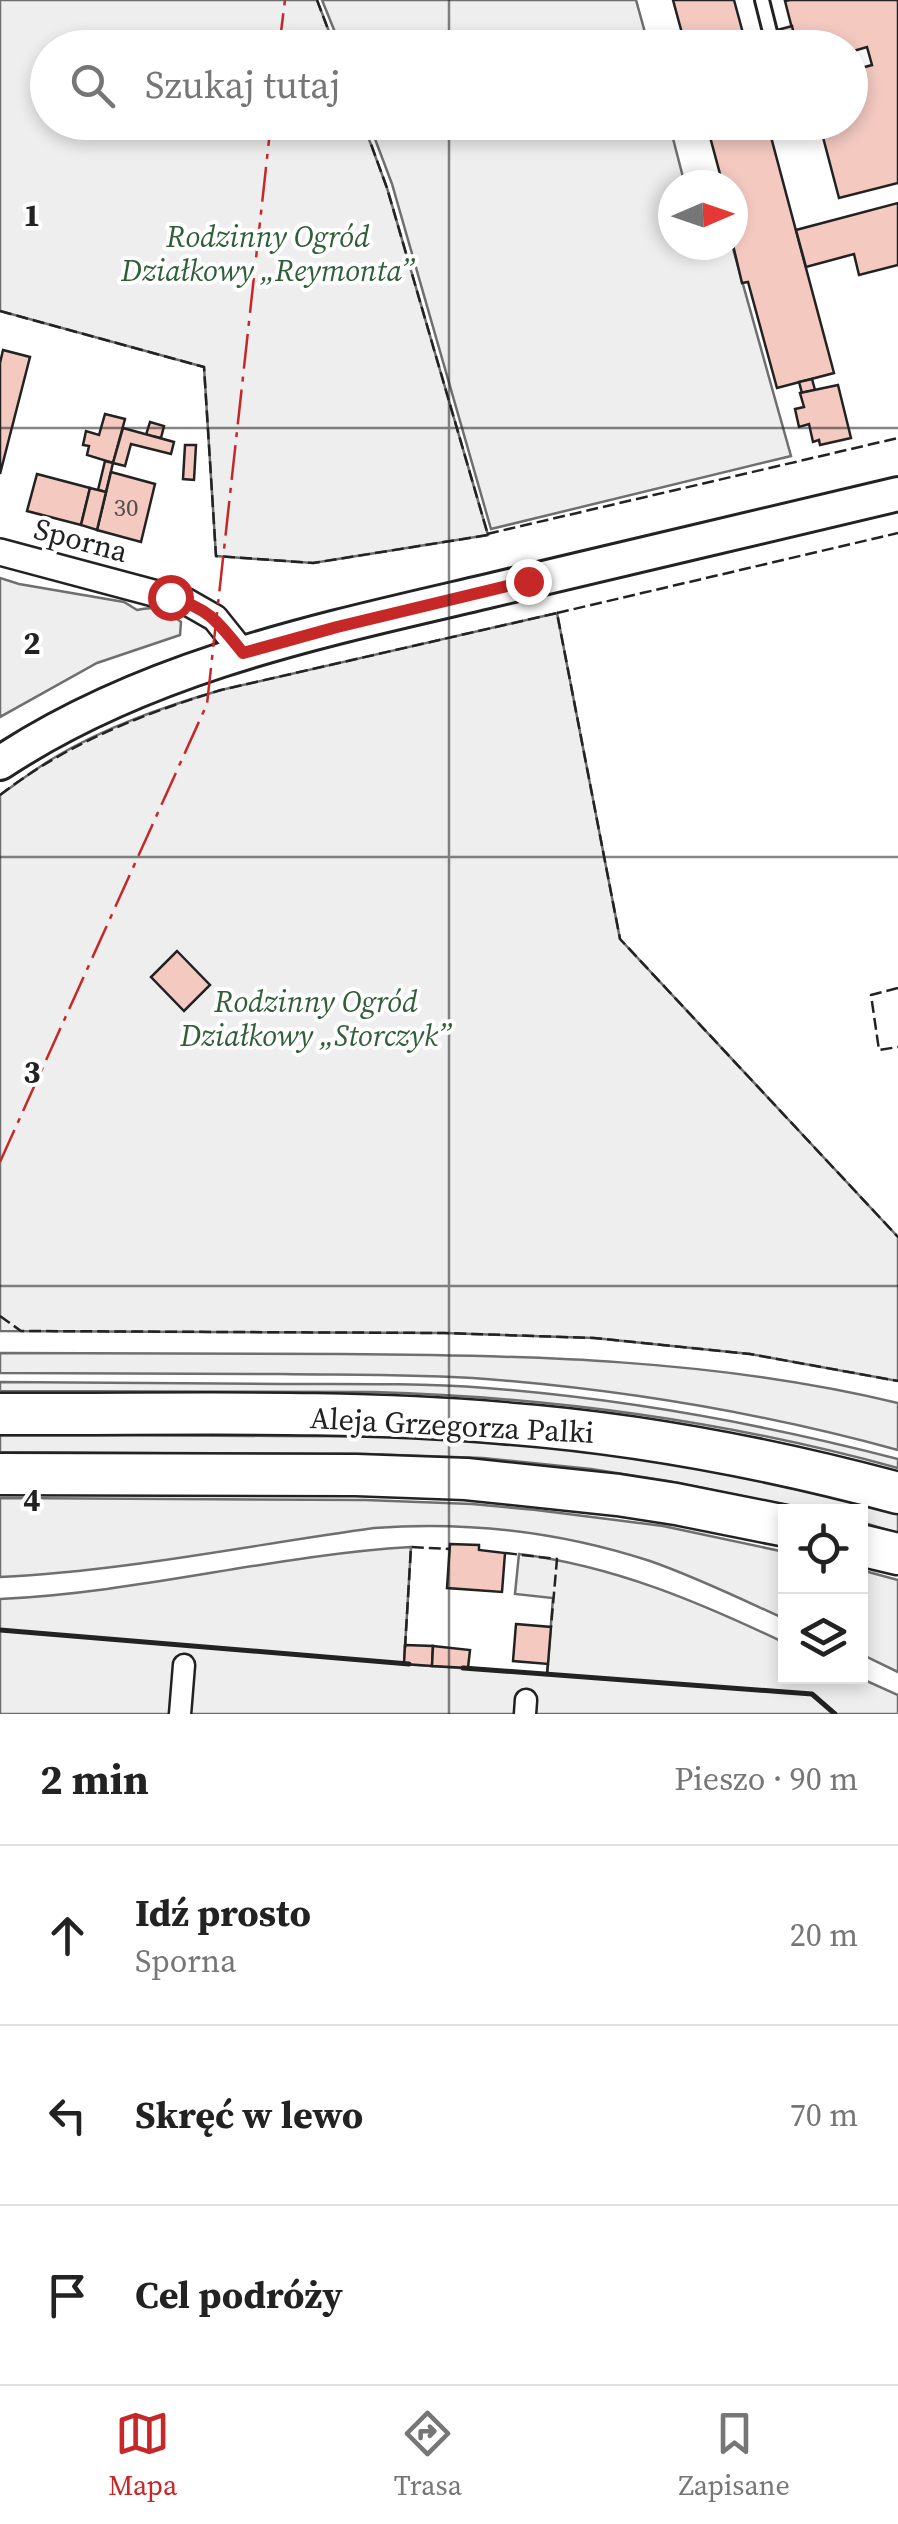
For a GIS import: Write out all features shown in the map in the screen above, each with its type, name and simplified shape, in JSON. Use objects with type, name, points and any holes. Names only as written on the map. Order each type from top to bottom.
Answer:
[{"type":"main road","name":"Aleja Grzegorza Palki","points":[[0,1414],[384,1416],[501,1422],[702,1448],[898,1493]]},
{"type":"main road","name":"Aleja Grzegorza Palki","points":[[0,1474],[376,1475],[482,1480],[637,1498],[778,1524]]},
{"type":"main road","points":[[868,1546],[898,1554]]},
{"type":"street","points":[[0,763],[96,708],[243,653],[337,627],[898,494]]},
{"type":"street","name":"Sporna","points":[[0,552],[188,602],[216,618],[243,653]]},
{"type":"street","points":[[180,1714],[184,1665]]},
{"type":"lane","points":[[762,0],[770,30]]},
{"type":"green space","name":"Rodzinny Ogród Działkowy „Reymonta”","points":[[0,0],[317,0],[328,30],[30,30],[30,140],[369,140],[387,188],[488,535],[313,563],[216,556],[204,367],[0,311]]},
{"type":"green space","points":[[322,0],[636,0],[644,30],[334,30]]},
{"type":"green space","points":[[375,140],[673,140],[681,170],[658,170],[658,260],[736,260],[791,456],[491,529],[392,184]]},
{"type":"green space","points":[[0,578],[124,602],[137,610],[160,610],[181,622],[180,635],[97,663],[0,717]]},
{"type":"green space","name":"Rodzinny Ogród Działkowy „Storczyk”","points":[[557,613],[620,939],[898,1237],[898,1381],[750,1354],[594,1338],[444,1333],[0,1331],[0,795],[72,748],[178,703]]},
{"type":"green space","points":[[0,1353],[481,1356],[691,1368],[829,1388],[898,1403],[898,1450],[745,1414],[538,1384],[409,1375],[0,1373]]},
{"type":"green space","points":[[0,1382],[486,1388],[694,1415],[898,1459],[898,1468],[704,1425],[507,1399],[374,1392],[0,1391]]},
{"type":"green space","points":[[0,1435],[460,1439],[694,1467],[862,1504],[781,1504],[591,1469],[483,1458],[0,1452]]},
{"type":"green space","points":[[0,1498],[472,1504],[663,1526],[778,1551],[778,1616],[684,1574],[616,1551],[514,1531],[444,1526],[374,1528],[141,1563],[0,1577]]},
{"type":"green space","points":[[868,1506],[898,1514],[898,1533],[868,1524]]},
{"type":"green space","points":[[411,1547],[404,1664],[547,1674],[553,1598],[515,1594],[519,1554],[589,1567],[721,1613],[778,1640],[778,1684],[868,1682],[898,1695],[898,1714],[0,1714],[0,1599],[103,1589],[359,1551]]},
{"type":"green space","points":[[868,1572],[898,1580],[898,1672],[868,1657]]},
{"type":"building","points":[[673,0],[734,0],[742,30],[681,30]]},
{"type":"building","points":[[898,0],[898,183],[839,198],[824,140],[868,140],[868,66],[872,65],[868,30],[792,30],[785,1]]},
{"type":"building","points":[[711,140],[772,140],[834,373],[777,388],[748,282],[742,283],[737,260],[748,260],[748,170],[719,170]]},
{"type":"building","points":[[898,203],[898,265],[859,275],[854,254],[806,267],[796,230]]},
{"type":"building","points":[[3,350],[30,357],[0,474],[0,363]]},
{"type":"building","points":[[812,379],[815,390],[802,393],[799,382]]},
{"type":"building","points":[[838,385],[851,438],[820,445],[819,440],[813,442],[809,424],[799,427],[795,409],[804,407],[800,393]]},
{"type":"building","points":[[105,414],[125,419],[113,463],[87,455],[89,446],[83,445],[86,431],[99,435]]},
{"type":"building","points":[[150,422],[164,426],[161,438],[146,435]]},
{"type":"building","points":[[123,428],[174,442],[171,454],[131,444],[125,466],[113,463]]},
{"type":"building","points":[[185,445],[196,445],[194,480],[183,479]]},
{"type":"building","points":[[105,461],[113,463],[106,492],[98,490]]},
{"type":"building","points":[[111,472],[155,484],[141,542],[97,530]]},
{"type":"building","points":[[37,474],[90,488],[81,525],[27,511]]},
{"type":"building","points":[[90,488],[106,492],[97,530],[81,525]]},
{"type":"building","points":[[177,951],[210,985],[184,1011],[151,977]]},
{"type":"building","points":[[450,1544],[479,1545],[479,1550],[505,1553],[502,1592],[447,1588]]},
{"type":"building","points":[[516,1624],[551,1627],[548,1664],[513,1661]]},
{"type":"building","points":[[405,1645],[433,1646],[432,1666],[404,1664]]},
{"type":"building","points":[[433,1646],[470,1650],[468,1668],[432,1666]]},
{"type":"fence","points":[[317,0],[328,30]]},
{"type":"fence","points":[[0,311],[204,367],[216,556],[313,563],[488,535],[370,140]]},
{"type":"fence","points":[[487,534],[898,438]]},
{"type":"fence","points":[[557,613],[898,533]]},
{"type":"fence","points":[[0,795],[78,746],[192,699],[557,613],[620,939],[898,1237]]},
{"type":"fence","points":[[898,988],[871,995],[879,1050],[898,1047]]},
{"type":"fence","points":[[0,1316],[21,1331],[444,1333],[594,1338],[750,1354],[898,1381]]},
{"type":"fence","points":[[405,1648],[411,1547],[450,1549]]},
{"type":"fence","points":[[505,1553],[557,1559],[551,1627]]},
{"type":"fence","points":[[547,1674],[548,1664]]},
{"type":"wall","points":[[0,1630],[409,1664]]},
{"type":"wall","points":[[463,1668],[812,1694],[835,1714]]},
{"type":"power","points":[[281,30],[285,0]]},
{"type":"power","points":[[0,1162],[207,704],[269,140]]},
{"type":"route","points":[[170,597],[216,618],[243,653],[528,581]]}]
